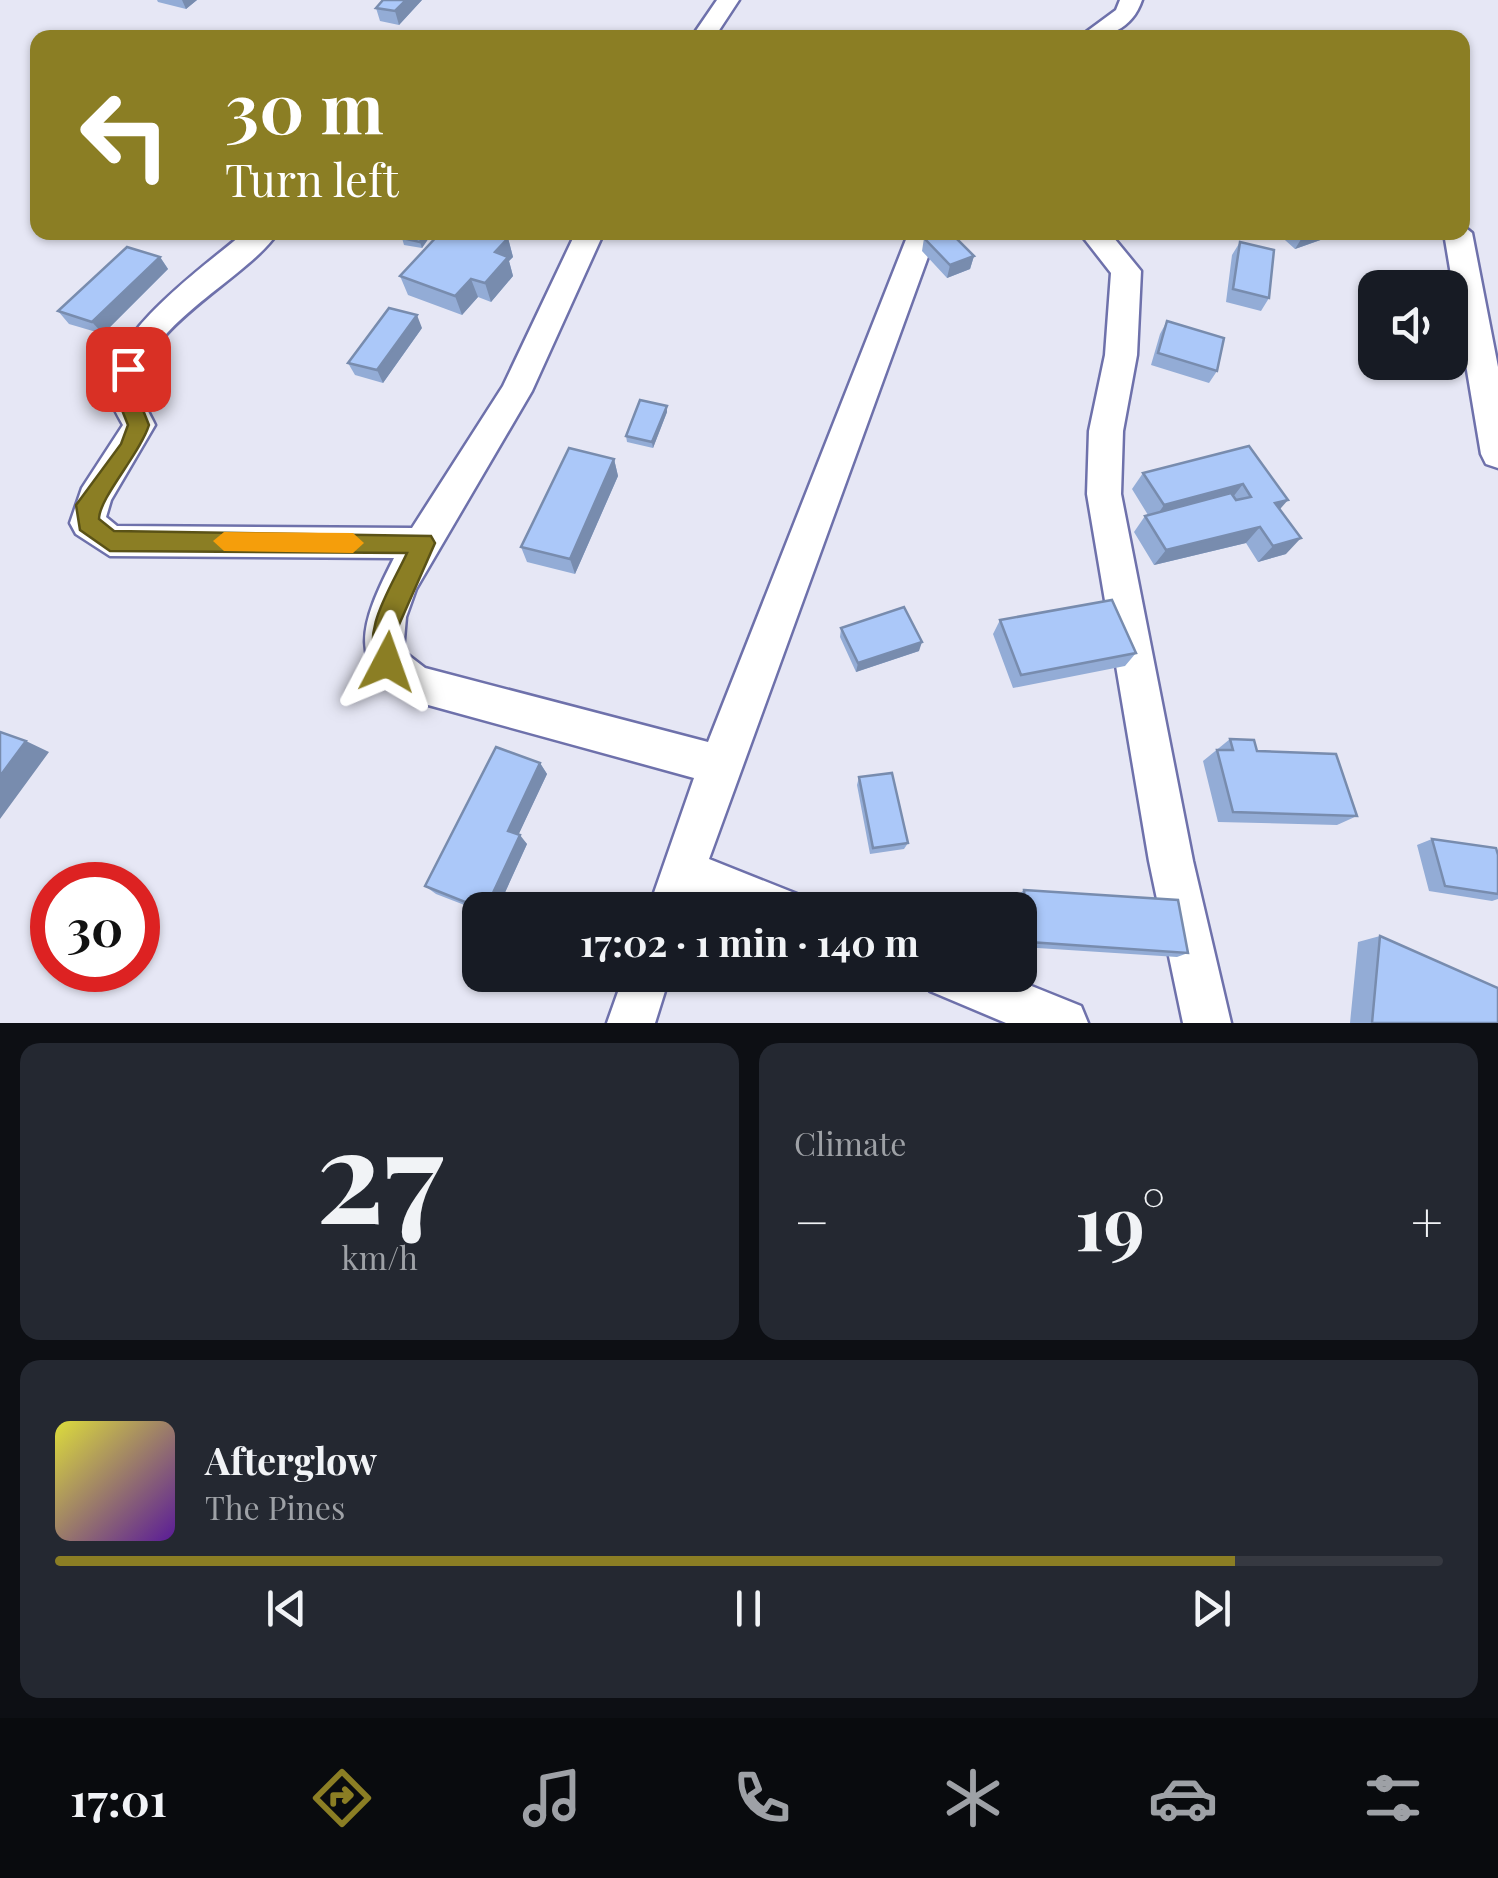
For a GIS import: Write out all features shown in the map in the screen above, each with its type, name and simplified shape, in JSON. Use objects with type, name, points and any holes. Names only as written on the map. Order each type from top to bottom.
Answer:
[{"type":"street","points":[[707,30],[728,0]]},
{"type":"street","points":[[1101,30],[1126,14],[1131,0]]},
{"type":"street","points":[[255,240],[186,300],[128,369],[124,390],[138,425],[131,448],[88,505],[88,524],[110,541],[423,543]]},
{"type":"street","points":[[586,240],[505,413],[423,543],[403,583],[382,646],[387,662],[400,676],[719,765]]},
{"type":"street","points":[[676,891],[719,765],[920,240]]},
{"type":"street","points":[[1100,240],[1126,270],[1121,355],[1106,430],[1104,494],[1131,622],[1171,860],[1207,1023]]},
{"type":"street","points":[[1459,240],[1498,454]]},
{"type":"street","points":[[631,1023],[641,992]]},
{"type":"street","points":[[988,992],[1064,1023]]},
{"type":"building","points":[[383,0],[406,0],[395,11],[376,8]]},
{"type":"building","points":[[434,240],[506,240],[495,252],[508,257],[485,283],[471,279],[455,296],[400,276]]},
{"type":"building","points":[[926,240],[958,240],[974,256],[950,265]]},
{"type":"building","points":[[1240,242],[1274,250],[1269,298],[1233,289]]},
{"type":"building","points":[[127,247],[160,257],[92,322],[58,311]]},
{"type":"building","points":[[389,308],[417,315],[377,370],[348,363]]},
{"type":"building","points":[[1167,321],[1224,338],[1217,371],[1158,353]]},
{"type":"building","points":[[640,400],[667,406],[652,442],[626,436]]},
{"type":"building","points":[[1249,446],[1288,500],[1275,503],[1301,538],[1273,546],[1260,527],[1166,550],[1145,516],[1231,493],[1236,500],[1251,497],[1243,484],[1164,505],[1143,473]]},
{"type":"building","points":[[569,448],[614,459],[570,559],[521,547]]},
{"type":"building","points":[[1112,600],[1136,653],[1021,675],[1000,620]]},
{"type":"building","points":[[904,607],[922,642],[858,663],[841,628]]},
{"type":"building","points":[[0,732],[26,741],[0,776]]},
{"type":"building","points":[[1230,739],[1254,740],[1257,751],[1336,754],[1357,816],[1233,812],[1217,750],[1233,750]]},
{"type":"building","points":[[496,747],[540,763],[508,831],[520,835],[493,892],[462,892],[462,901],[425,886]]},
{"type":"building","points":[[892,773],[908,843],[873,848],[859,777]]},
{"type":"building","points":[[1432,839],[1496,848],[1498,894],[1445,886]]},
{"type":"building","points":[[1024,890],[1178,900],[1188,953],[1037,943],[1037,892]]},
{"type":"building","points":[[1380,936],[1498,988],[1498,1023],[1372,1023]]},
{"type":"slow traffic","points":[[224,541],[353,543]]},
{"type":"route","points":[[128,369],[124,390],[138,425],[131,448],[88,505],[88,524],[110,541],[423,543],[386,627],[382,646],[387,662]]}]
